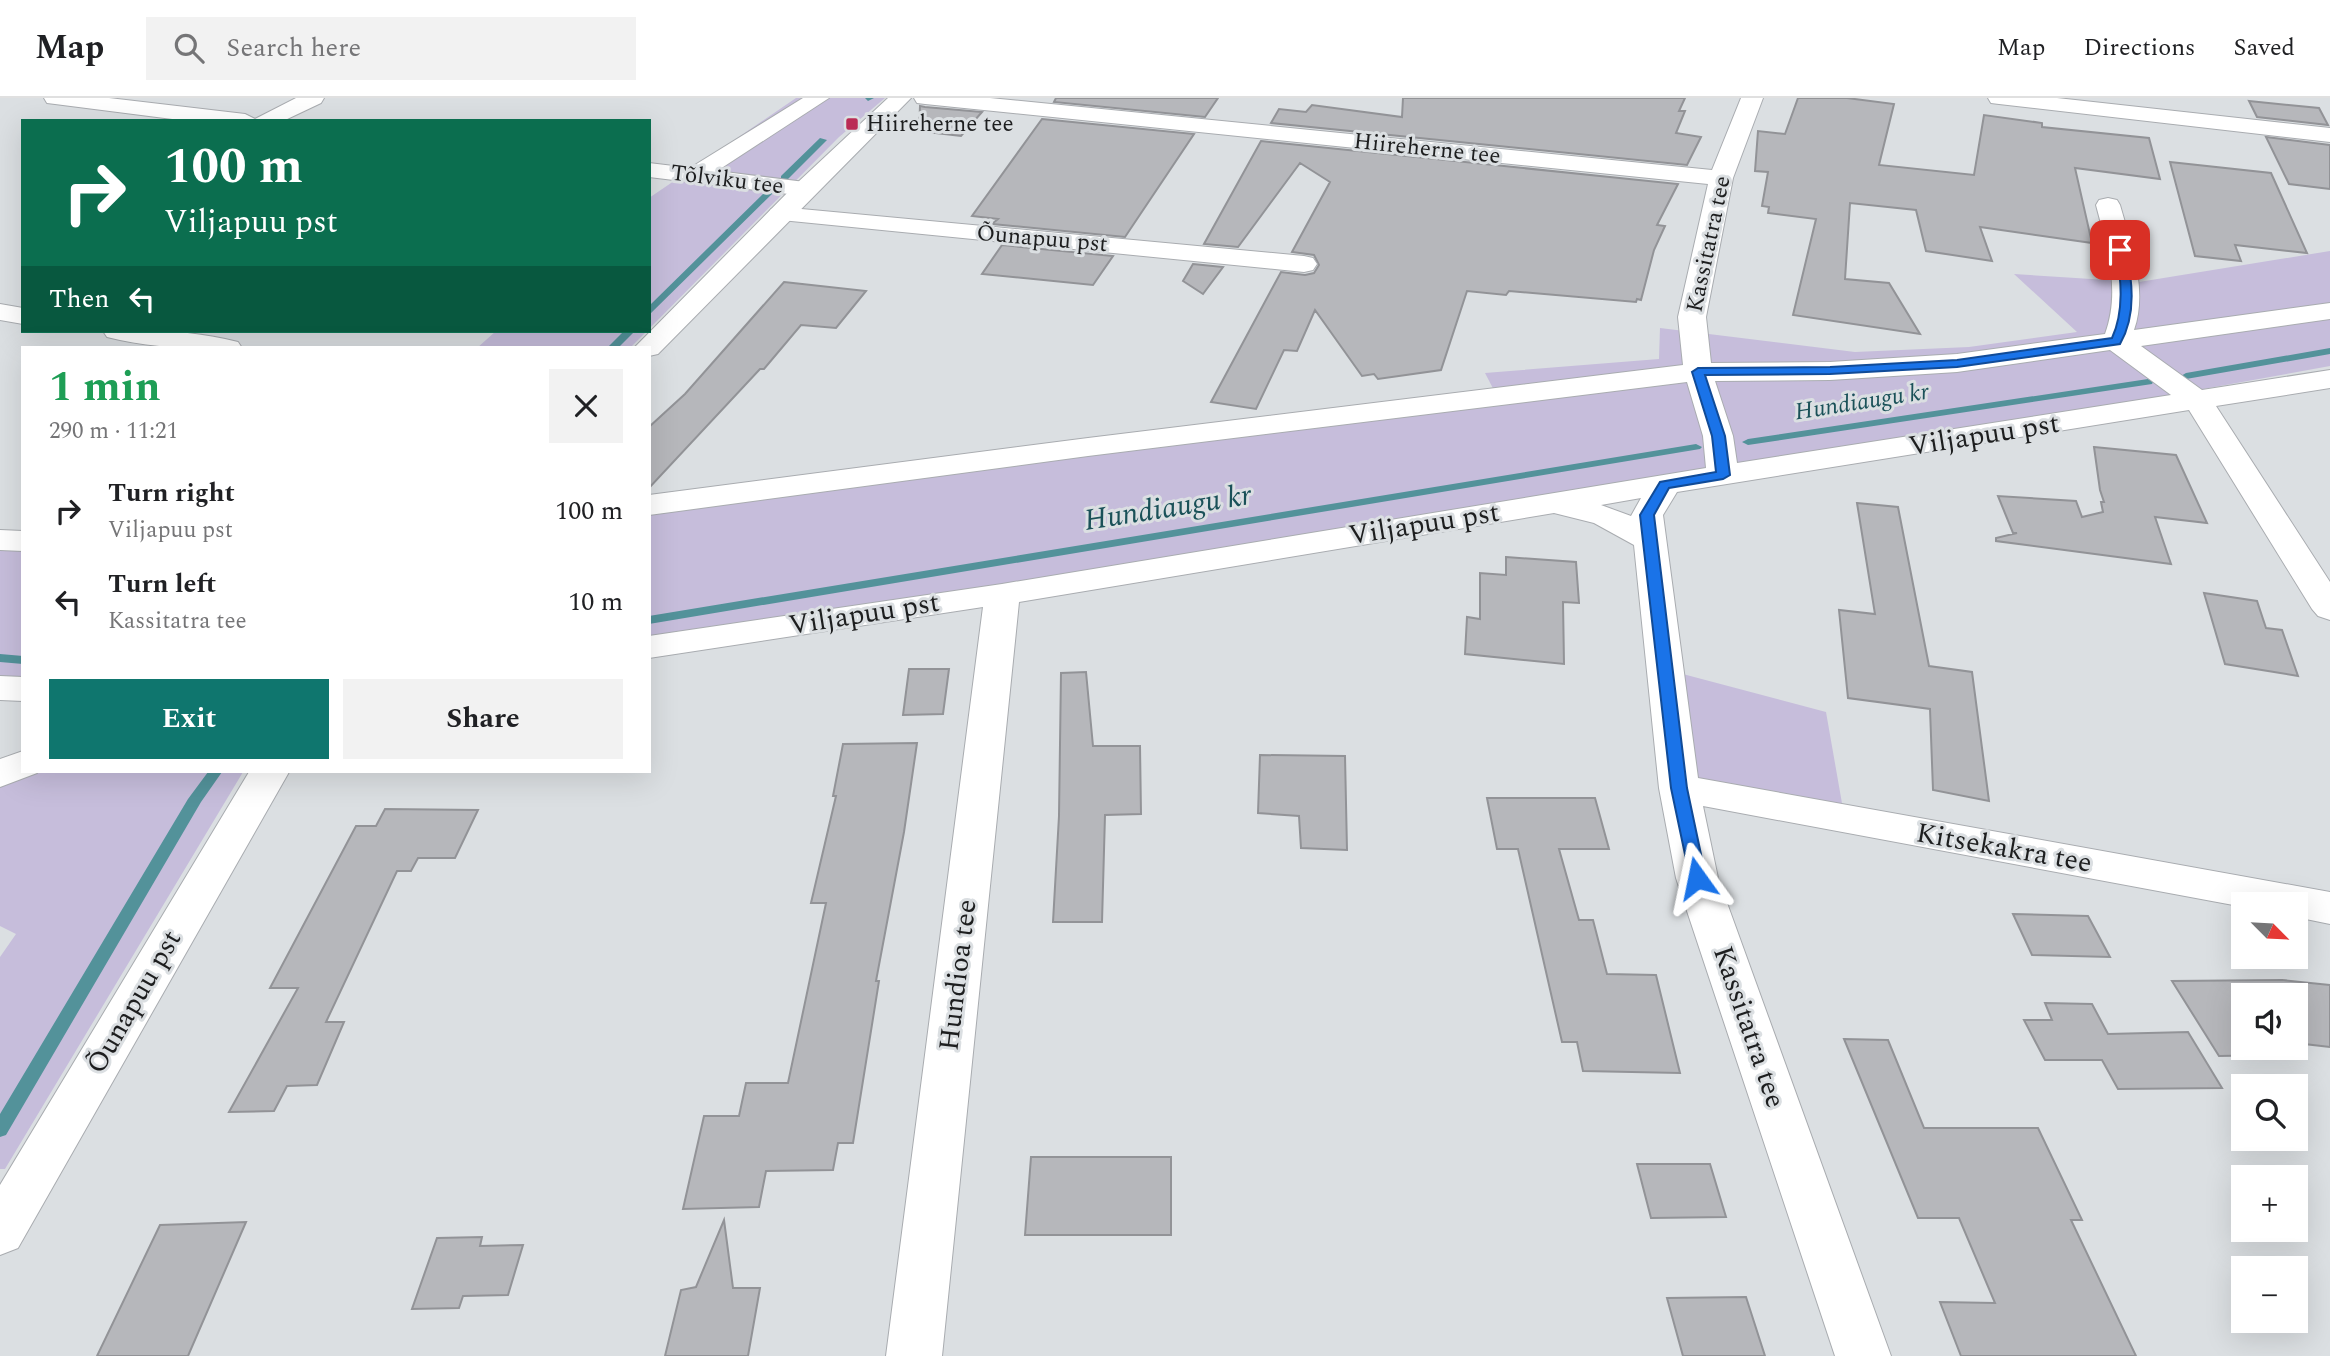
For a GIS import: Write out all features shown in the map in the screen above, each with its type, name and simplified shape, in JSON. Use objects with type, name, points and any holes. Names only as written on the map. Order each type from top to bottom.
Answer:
[{"type":"street","points":[[55,98],[228,119]]},
{"type":"street","points":[[269,119],[313,98]]},
{"type":"street","points":[[695,175],[818,98]]},
{"type":"street","points":[[650,346],[804,189],[900,98]]},
{"type":"street","name":"Hiireherne tee","points":[[925,98],[1721,178]]},
{"type":"street","name":"Kassitatra tee","points":[[1723,475],[1718,436],[1698,372],[1692,317],[1721,178],[1752,98]]},
{"type":"street","points":[[1999,98],[2330,135]]},
{"type":"street","name":"Tõlviku tee","points":[[651,170],[804,189]]},
{"type":"street","points":[[2108,205],[2126,273],[2124,324],[2116,341]]},
{"type":"street","name":"Õunapuu pst","points":[[780,214],[1304,264]]},
{"type":"street","points":[[651,505],[1088,447],[1698,372],[1830,371],[1957,363],[2330,311]]},
{"type":"street","points":[[0,312],[21,316]]},
{"type":"street","points":[[130,333],[215,346]]},
{"type":"street","points":[[2116,341],[2199,402],[2330,610]]},
{"type":"street","name":"Viljapuu pst","points":[[651,647],[1002,594],[1723,475],[2199,402],[2330,379]]},
{"type":"street","name":"Kassitatra tee","points":[[1665,485],[1647,515],[1649,540],[1679,788],[1697,878],[1863,1356]]},
{"type":"street","points":[[1554,503],[1606,516],[1649,540]]},
{"type":"street","points":[[0,540],[21,541]]},
{"type":"street","name":"Hundioa tee","points":[[914,1356],[1002,594]]},
{"type":"street","points":[[0,688],[21,689]]},
{"type":"street","points":[[0,774],[21,765]]},
{"type":"street","name":"Õunapuu pst","points":[[5,1214],[268,773]]},
{"type":"street","name":"Kitsekakra tee","points":[[1679,788],[2330,908]]},
{"type":"shaded area","points":[[796,98],[885,98],[839,137],[651,327],[651,197]]},
{"type":"shaded area","points":[[2330,251],[2330,366],[1701,474],[651,637],[651,512],[1498,398],[1485,373],[1659,359],[1660,328],[1855,352],[1969,347],[2077,332],[2014,274],[2139,282]]},
{"type":"shaded area","points":[[494,333],[645,333],[632,346],[479,346]]},
{"type":"shaded area","points":[[0,548],[21,550],[21,682],[0,680]]},
{"type":"shaded area","points":[[1679,673],[1826,712],[1843,809],[1695,779]]},
{"type":"shaded area","points":[[26,773],[242,773],[5,1169],[0,1169],[0,957],[16,934],[0,926],[0,784]]},
{"type":"building","points":[[1056,98],[1218,98],[1205,117],[1054,102]]},
{"type":"building","points":[[1403,98],[1685,98],[1679,111],[1685,111],[1676,133],[1701,137],[1687,165],[1271,123],[1279,109],[1306,112],[1312,105],[1402,117]]},
{"type":"building","points":[[1798,98],[1847,98],[1894,104],[1879,165],[1974,175],[1984,115],[2042,123],[2042,127],[2149,138],[2160,179],[2075,168],[2092,243],[1980,227],[1992,261],[1926,251],[1916,210],[1850,203],[1845,279],[1889,283],[1920,334],[1793,315],[1816,219],[1768,213],[1769,207],[1762,206],[1768,172],[1755,171],[1758,131],[1785,134]]},
{"type":"building","points":[[2249,101],[2319,108],[2328,125],[2257,117]]},
{"type":"building","points":[[920,106],[982,112],[961,136],[919,131]]},
{"type":"building","points":[[1042,119],[1194,134],[1125,237],[992,224],[998,219],[972,216]]},
{"type":"building","points":[[2266,137],[2330,145],[2330,189],[2289,184]]},
{"type":"building","points":[[1261,141],[1678,184],[1657,225],[1665,226],[1654,250],[1641,300],[1637,299],[1636,302],[1509,291],[1506,295],[1467,291],[1441,370],[1378,379],[1374,374],[1362,376],[1315,310],[1297,351],[1284,350],[1256,409],[1211,402],[1281,272],[1305,275],[1314,273],[1319,265],[1314,255],[1292,252],[1330,182],[1300,163],[1238,247],[1204,244]]},
{"type":"building","points":[[2170,162],[2271,173],[2307,253],[2235,245],[2241,261],[2195,256]]},
{"type":"building","points":[[1002,245],[1113,256],[1093,285],[982,274]]},
{"type":"building","points":[[1193,264],[1223,267],[1203,294],[1183,281]]},
{"type":"building","points":[[784,282],[866,291],[836,328],[801,325],[764,369],[760,369],[651,486],[651,425],[685,394]]},
{"type":"building","points":[[2094,447],[2176,455],[2207,523],[2155,517],[2171,564],[1996,541],[1996,538],[2017,533],[2013,533],[1998,496],[2076,501],[2082,517],[2103,512],[2101,502],[2104,502]]},
{"type":"building","points":[[1857,503],[1898,507],[1929,666],[1972,672],[1989,801],[1933,790],[1930,709],[1848,698],[1839,610],[1875,614]]},
{"type":"building","points":[[1506,557],[1576,562],[1579,603],[1563,602],[1564,664],[1465,654],[1467,617],[1480,619],[1480,573],[1506,575]]},
{"type":"building","points":[[2204,593],[2257,601],[2266,628],[2282,630],[2298,676],[2225,664]]},
{"type":"building","points":[[909,669],[949,669],[943,714],[903,715]]},
{"type":"building","points":[[1086,672],[1093,746],[1140,746],[1141,814],[1105,815],[1102,922],[1053,922],[1059,816],[1061,673]]},
{"type":"building","points":[[917,743],[904,832],[876,981],[879,981],[853,1143],[838,1143],[833,1170],[766,1171],[759,1207],[683,1209],[704,1116],[739,1116],[746,1083],[788,1083],[826,903],[811,903],[836,796],[833,796],[843,744]]},
{"type":"building","points":[[1260,755],[1345,756],[1347,850],[1301,848],[1299,816],[1258,813]]},
{"type":"building","points":[[1487,798],[1595,798],[1609,849],[1559,849],[1579,920],[1593,920],[1607,974],[1656,975],[1680,1073],[1583,1071],[1577,1042],[1562,1042],[1518,849],[1497,849]]},
{"type":"building","points":[[385,809],[478,810],[455,858],[418,858],[411,871],[397,871],[326,1022],[344,1022],[317,1085],[287,1086],[274,1111],[229,1112],[298,988],[270,988],[356,826],[376,826]]},
{"type":"building","points":[[2013,914],[2088,916],[2110,957],[2032,955]]},
{"type":"building","points":[[2282,980],[2330,985],[2330,1047],[2308,1044],[2308,983],[2231,983],[2231,1056],[2219,1056],[2172,981]]},
{"type":"building","points":[[2045,1003],[2092,1004],[2108,1034],[2188,1032],[2222,1088],[2118,1089],[2102,1060],[2045,1060],[2024,1020],[2052,1020]]},
{"type":"building","points":[[1844,1039],[1888,1040],[1924,1128],[2038,1128],[2082,1220],[2071,1220],[2136,1356],[1961,1356],[1940,1302],[1995,1303],[1959,1218],[1918,1218]]},
{"type":"building","points":[[1031,1157],[1171,1157],[1171,1235],[1025,1235]]},
{"type":"building","points":[[1637,1164],[1710,1164],[1726,1217],[1651,1218]]},
{"type":"building","points":[[724,1220],[733,1288],[760,1288],[748,1356],[665,1356],[681,1290],[696,1287]]},
{"type":"building","points":[[246,1222],[188,1356],[97,1356],[160,1225]]},
{"type":"building","points":[[482,1237],[480,1246],[523,1245],[508,1295],[463,1296],[459,1308],[412,1309],[437,1238]]},
{"type":"building","points":[[1746,1297],[1765,1356],[1683,1356],[1667,1298]]},
{"type":"waterway","points":[[784,178],[823,140]]},
{"type":"waterway","points":[[651,310],[769,193]]},
{"type":"waterway","points":[[614,346],[628,333]]},
{"type":"waterway","name":"Hundiaugu kr","points":[[2186,376],[2330,351]]},
{"type":"waterway","name":"Hundiaugu kr","points":[[1748,442],[2148,382]]},
{"type":"waterway","name":"Hundiaugu kr","points":[[651,620],[1696,447]]},
{"type":"waterway","name":"Hundiaugu kr","points":[[0,658],[21,660]]},
{"type":"waterway","points":[[0,1130],[195,799],[214,773]]},
{"type":"place","name":"Hiireherne tee","points":[[852,124]]},
{"type":"route","points":[[1697,878],[1679,788],[1647,515],[1665,485],[1723,475],[1718,436],[1698,372],[1830,371],[1957,363],[2116,341],[2124,324],[2126,273],[2120,250]]}]
